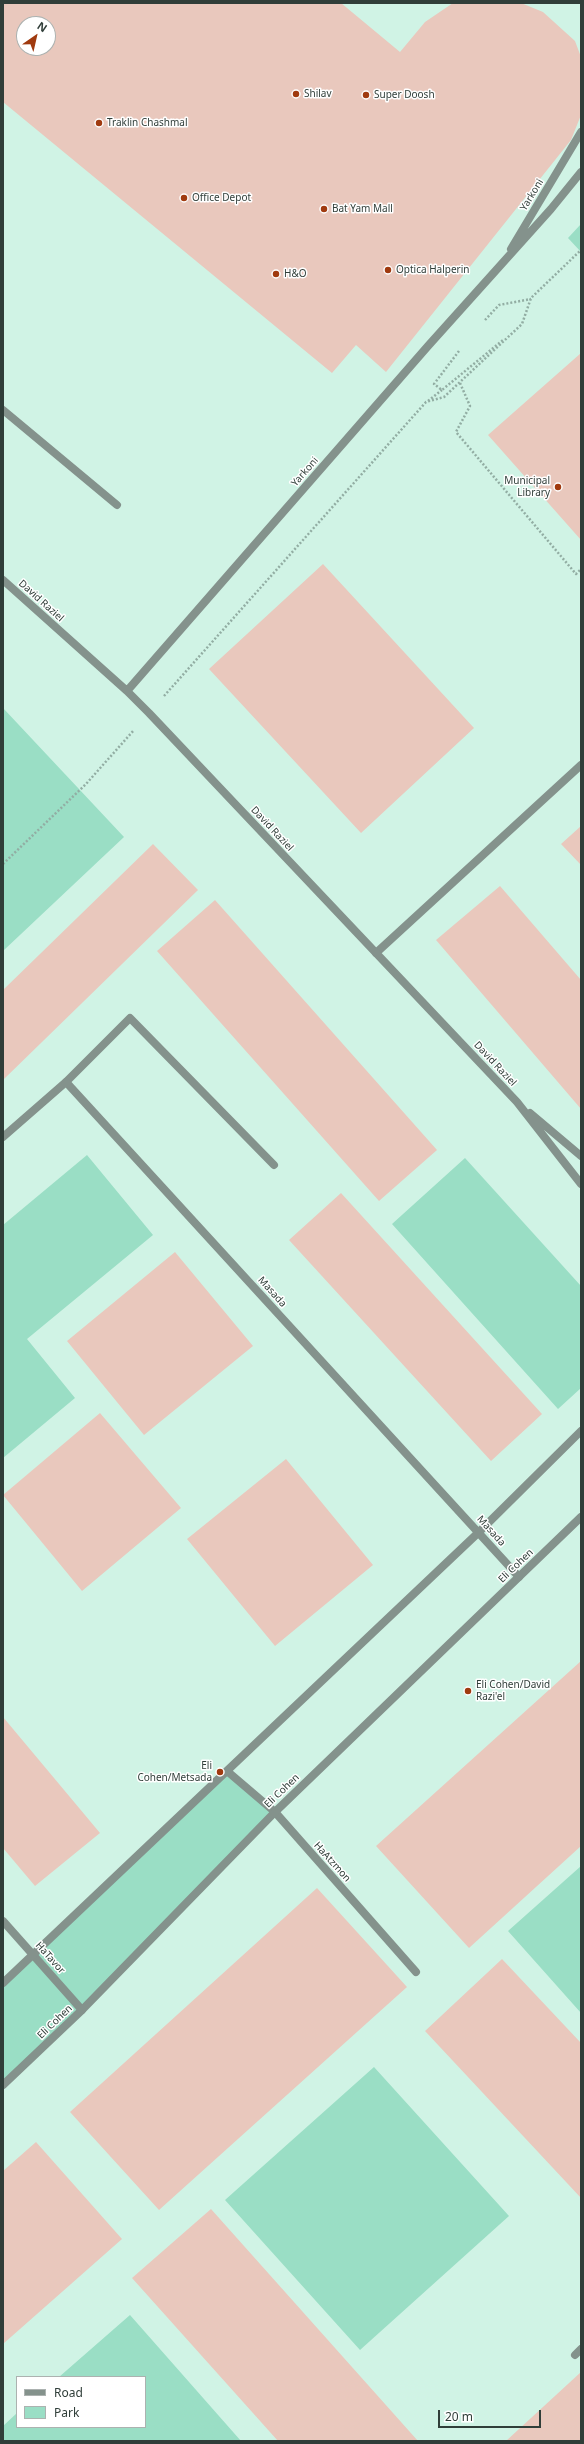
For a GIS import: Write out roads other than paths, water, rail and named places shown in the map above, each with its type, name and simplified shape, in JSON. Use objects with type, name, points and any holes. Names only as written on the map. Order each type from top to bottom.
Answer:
[{"type":"street","name":"Yarkoni","points":[[500,267],[581,132]]},
{"type":"street","name":"Yarkoni","points":[[127,691],[428,346],[552,209],[581,172]]},
{"type":"street","points":[[3,410],[117,505]]},
{"type":"street","name":"David Raziel","points":[[3,580],[127,691],[149,713],[517,1102],[581,1184]]},
{"type":"street","points":[[376,953],[581,765]]},
{"type":"street","points":[[3,1137],[66,1082],[130,1018],[274,1165]]},
{"type":"street","name":"Masada","points":[[66,1082],[519,1577]]},
{"type":"street","name":"David Raziel","points":[[517,1102],[581,1156]]},
{"type":"street","points":[[3,1983],[479,1532],[581,1431]]},
{"type":"street","name":"Eli Cohen","points":[[3,2085],[82,2010],[275,1812],[581,1516]]},
{"type":"street","name":"HaAtzmon","points":[[227,1771],[275,1812],[416,1972]]},
{"type":"street","name":"HaTavor","points":[[3,1921],[82,2010]]},
{"type":"place","name":"Shilav","points":[[296,94]]},
{"type":"place","name":"Super Doosh","points":[[366,95]]},
{"type":"place","name":"Traklin Chashmal","points":[[99,123]]},
{"type":"place","name":"Office Depot","points":[[184,198]]},
{"type":"place","name":"Bat Yam Mall","points":[[324,209]]},
{"type":"place","name":"Optica Halperin","points":[[388,270]]},
{"type":"place","name":"H&O","points":[[276,274]]},
{"type":"place","name":"Municipal Library","points":[[558,487]]},
{"type":"place","name":"Eli Cohen/David Razi'el","points":[[468,1691]]},
{"type":"place","name":"Eli Cohen/Metsada","points":[[220,1772]]}]
